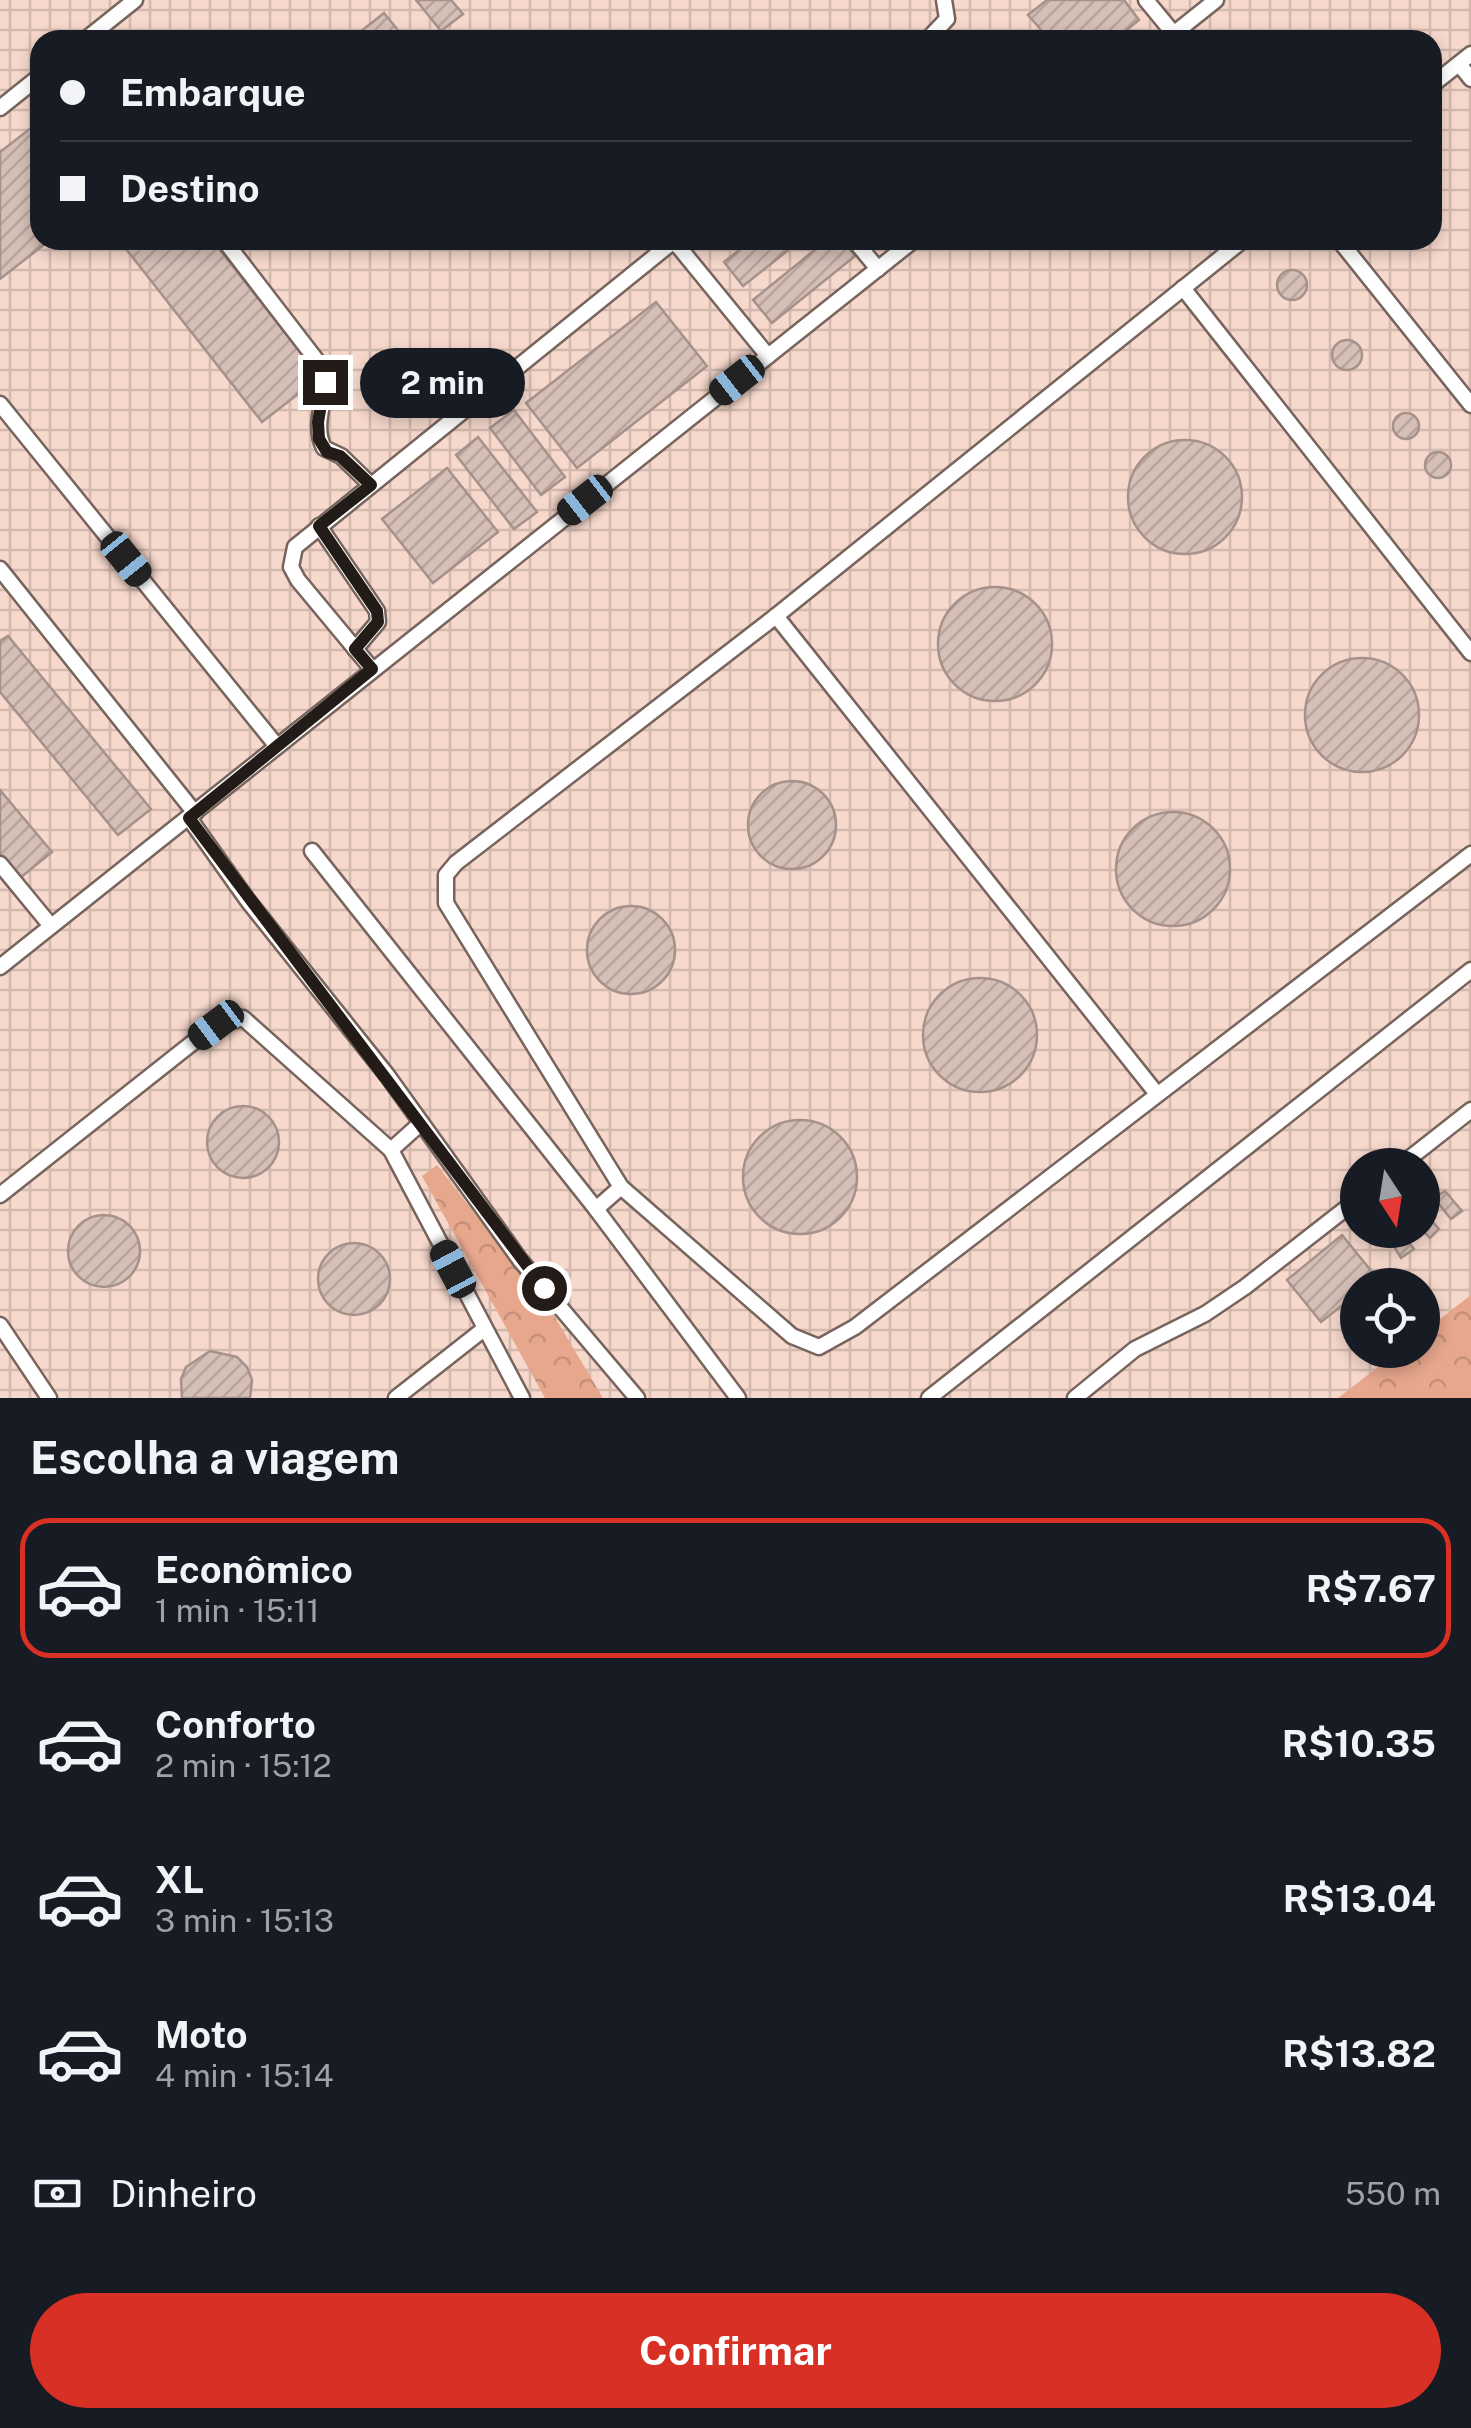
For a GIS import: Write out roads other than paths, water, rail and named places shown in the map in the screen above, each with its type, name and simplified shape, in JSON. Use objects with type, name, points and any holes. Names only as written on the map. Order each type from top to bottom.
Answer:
[{"type":"lane","points":[[98,30],[136,0]]},
{"type":"lane","points":[[937,30],[947,20],[944,0]]},
{"type":"lane","points":[[1146,0],[1165,30]]},
{"type":"lane","points":[[1179,30],[1216,0]]},
{"type":"lane","points":[[1442,77],[1465,59],[1471,79]]},
{"type":"lane","points":[[0,108],[30,84]]},
{"type":"lane","points":[[232,250],[321,366],[325,382],[318,431],[324,448],[340,456],[371,485]]},
{"type":"lane","points":[[372,669],[291,567],[295,547],[663,250]]},
{"type":"lane","points":[[683,250],[768,356]]},
{"type":"lane","points":[[862,250],[878,269]]},
{"type":"lane","points":[[0,967],[902,250]]},
{"type":"lane","points":[[1230,250],[776,616],[456,863],[446,875],[446,904],[621,1187],[792,1336],[819,1347],[855,1327],[1471,854]]},
{"type":"lane","points":[[1347,250],[1471,405]]},
{"type":"lane","points":[[1183,288],[1471,652]]},
{"type":"lane","points":[[0,404],[276,745]]},
{"type":"lane","points":[[319,526],[377,611],[378,622],[355,649]]},
{"type":"lane","points":[[0,569],[192,815],[200,835],[421,1122],[520,1260],[636,1398]]},
{"type":"lane","points":[[776,616],[1157,1094]]},
{"type":"lane","points":[[312,851],[596,1209],[738,1398]]},
{"type":"lane","points":[[0,864],[51,926]]},
{"type":"lane","points":[[930,1398],[1471,970]]},
{"type":"lane","points":[[0,1195],[216,1025],[234,1018],[254,1024],[391,1150],[522,1398]]},
{"type":"lane","points":[[1423,1148],[1471,1110]]},
{"type":"lane","points":[[391,1150],[421,1122]]},
{"type":"lane","points":[[596,1209],[621,1187]]},
{"type":"lane","points":[[1075,1398],[1136,1349],[1205,1314],[1245,1287],[1340,1213]]},
{"type":"lane","points":[[0,1325],[49,1398]]},
{"type":"lane","points":[[396,1398],[484,1329]]}]
